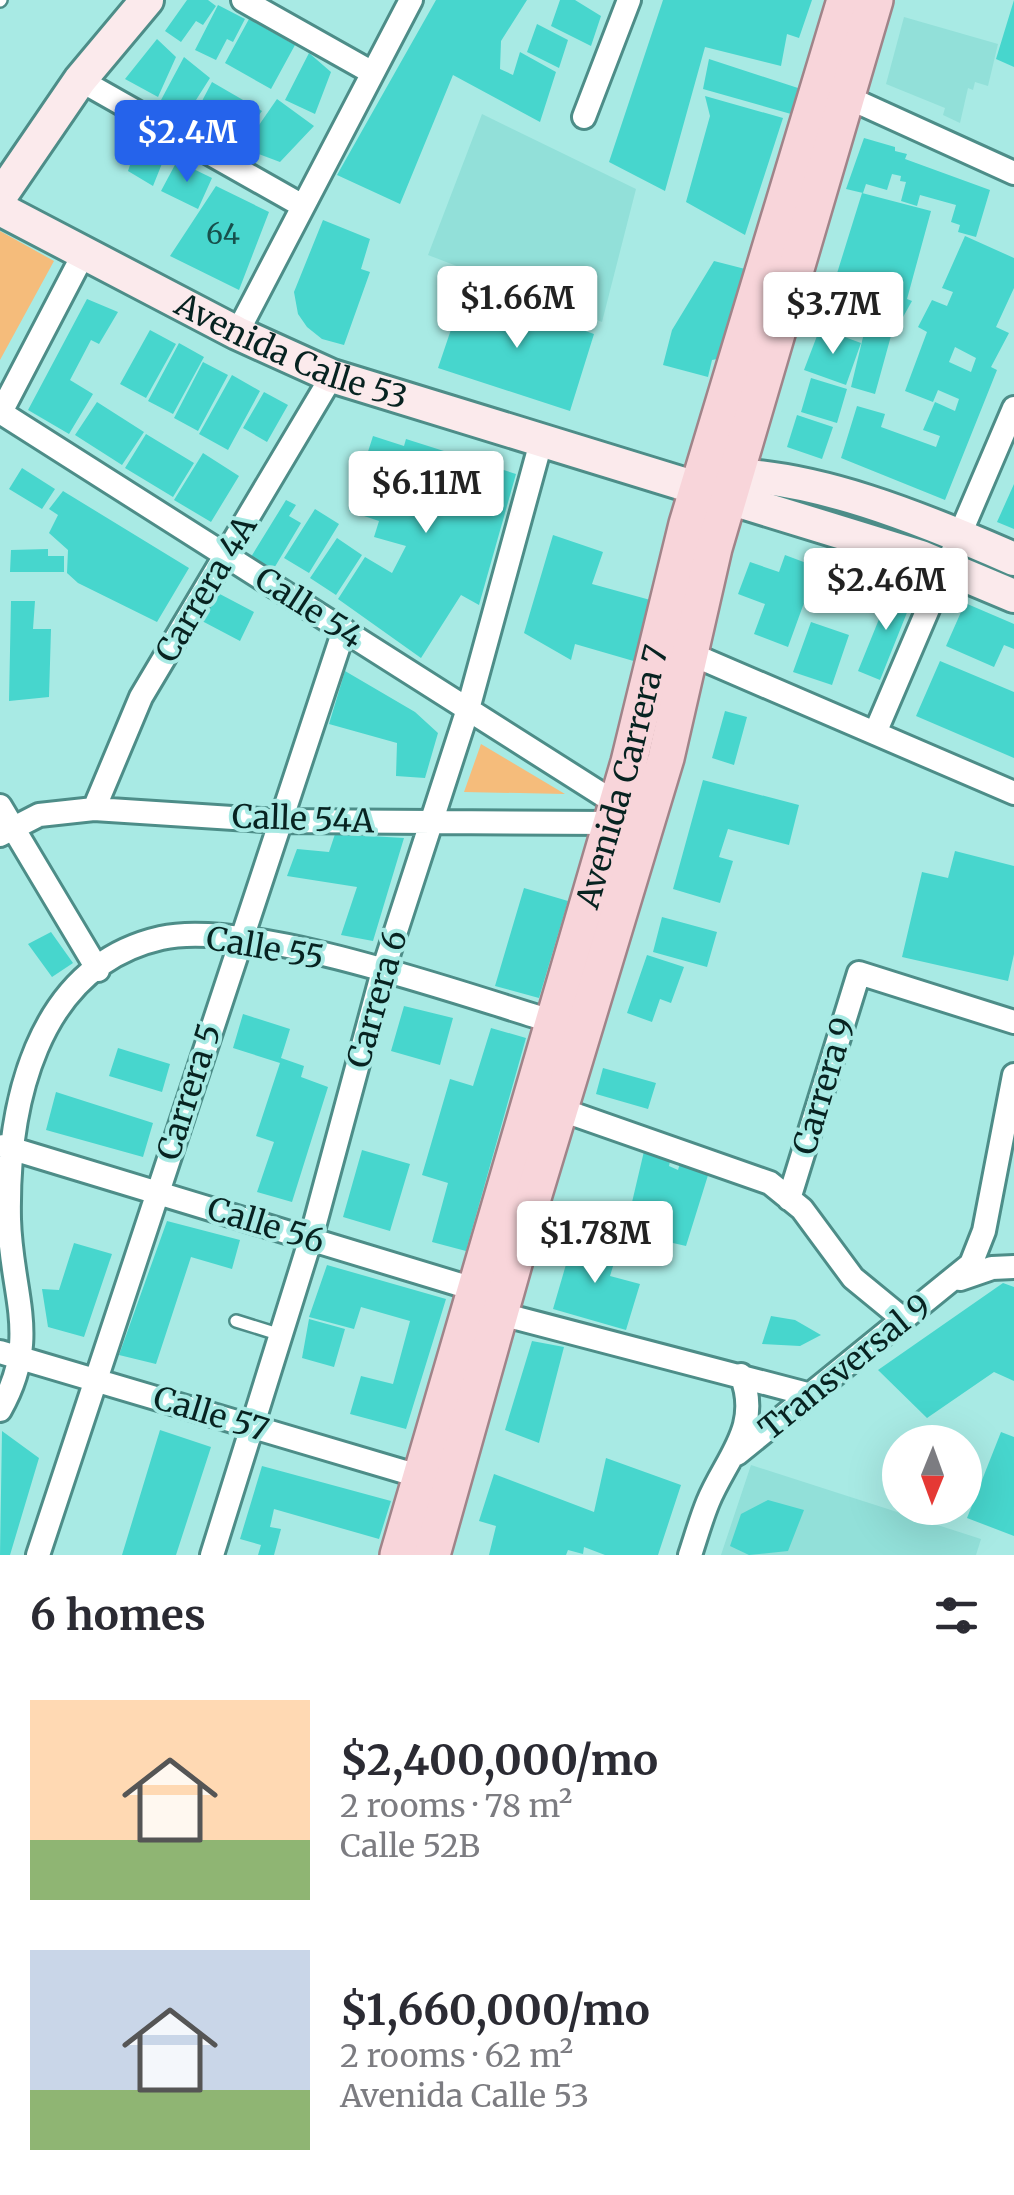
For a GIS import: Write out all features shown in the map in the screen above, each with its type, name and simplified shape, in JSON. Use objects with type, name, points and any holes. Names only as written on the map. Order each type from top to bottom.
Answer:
[{"type":"main road","points":[[0,197],[80,80],[147,0]]},
{"type":"main road","name":"Avenida Carrera 7","points":[[432,1555],[559,1109],[666,758],[691,654],[717,484],[845,0]]},
{"type":"main road","name":"Avenida Carrera 7","points":[[398,1555],[550,1021],[717,484],[850,98],[875,0]]},
{"type":"main road","name":"Avenida Calle 53","points":[[0,209],[237,334],[332,376],[657,476],[717,484],[946,566],[1014,596]]},
{"type":"main road","name":"Avenida Calle 53","points":[[717,484],[763,474],[960,535],[1014,559]]},
{"type":"street","points":[[243,0],[371,72]]},
{"type":"street","points":[[237,334],[411,0]]},
{"type":"street","points":[[584,117],[629,0]]},
{"type":"street","points":[[80,80],[301,205]]},
{"type":"street","points":[[850,98],[1014,173]]},
{"type":"street","points":[[0,413],[84,253]]},
{"type":"street","name":"Carrera 4A","points":[[94,810],[140,698],[332,376]]},
{"type":"street","points":[[875,733],[1014,408]]},
{"type":"street","name":"Calle 54","points":[[0,413],[468,709],[614,813]]},
{"type":"street","name":"Carrera 6","points":[[212,1555],[311,1238],[383,971],[468,709],[540,442]]},
{"type":"street","name":"Carrera 5","points":[[38,1555],[344,630]]},
{"type":"street","points":[[691,654],[1014,793]]},
{"type":"street","points":[[0,806],[6,831],[98,970],[55,1010],[37,1040],[8,1147],[9,1216],[24,1333],[11,1355],[0,1410]]},
{"type":"street","name":"Calle 54A","points":[[6,831],[39,815],[94,810],[278,821],[430,822],[614,813]]},
{"type":"street","name":"Calle 55","points":[[98,970],[126,951],[161,938],[193,935],[240,940],[383,971],[550,1021]]},
{"type":"street","name":"Carrera 9","points":[[789,1199],[859,973],[1014,1022]]},
{"type":"street","points":[[953,1282],[970,1264],[984,1231],[1014,1077]]},
{"type":"street","points":[[559,1109],[749,1174],[789,1199],[852,1278],[903,1318]]},
{"type":"street","name":"Calle 56","points":[[8,1147],[474,1289]]},
{"type":"street","points":[[953,1282],[992,1268],[1014,1268]]},
{"type":"street","name":"Transversal 9","points":[[737,1454],[807,1394],[953,1282]]},
{"type":"street","points":[[501,1314],[807,1394]]},
{"type":"street","name":"Calle 57","points":[[11,1355],[422,1477]]},
{"type":"street","points":[[690,1555],[708,1502],[737,1454],[746,1417],[741,1375]]},
{"type":"lane","points":[[236,1320],[281,1335]]},
{"type":"shaded area","points":[[904,17],[998,44],[988,86],[975,82],[973,90],[968,88],[960,123],[943,115],[945,108],[886,84]]},
{"type":"shaded area","points":[[482,114],[636,189],[602,322],[428,255]]},
{"type":"shaded area","points":[[0,231],[54,261],[0,360]]},
{"type":"shaded area","points":[[481,744],[565,794],[464,792]]},
{"type":"shaded area","points":[[751,1465],[882,1507],[882,1525],[937,1525],[981,1539],[976,1555],[721,1555]]},
{"type":"building","points":[[187,0],[208,0],[216,6],[203,25],[196,21],[181,42],[165,31]]},
{"type":"building","points":[[436,0],[527,0],[501,41],[500,69],[513,75],[520,52],[556,72],[540,122],[453,75],[400,204],[337,175]]},
{"type":"building","points":[[560,0],[575,0],[601,16],[591,46],[551,26]]},
{"type":"building","points":[[663,0],[812,0],[799,38],[787,34],[781,66],[705,47],[665,191],[609,162]]},
{"type":"building","points":[[1014,0],[1014,67],[996,59]]},
{"type":"building","points":[[218,5],[245,19],[233,42],[227,39],[216,60],[195,50]]},
{"type":"building","points":[[249,19],[295,45],[271,89],[225,63]]},
{"type":"building","points":[[537,24],[568,40],[559,68],[527,52]]},
{"type":"building","points":[[157,39],[176,57],[158,97],[125,79]]},
{"type":"building","points":[[309,53],[331,72],[315,114],[285,100]]},
{"type":"building","points":[[184,57],[210,78],[189,111],[161,100]]},
{"type":"building","points":[[709,59],[798,88],[791,114],[703,89]]},
{"type":"building","points":[[212,82],[262,111],[241,140],[193,118]]},
{"type":"building","points":[[705,96],[783,118],[745,235],[686,202],[710,116]]},
{"type":"building","points":[[277,99],[314,126],[280,162],[243,148]]},
{"type":"building","points":[[139,138],[165,156],[153,186],[128,171]]},
{"type":"building","points":[[864,138],[895,147],[895,151],[907,154],[905,159],[990,190],[976,237],[958,232],[960,225],[951,222],[956,205],[920,195],[917,206],[901,201],[906,182],[900,181],[901,176],[892,174],[887,190],[866,184],[863,193],[846,189]]},
{"type":"building","points":[[177,161],[212,178],[198,209],[161,191]]},
{"type":"building","points":[[216,186],[269,212],[239,290],[170,256]]},
{"type":"building","points":[[862,193],[931,211],[907,299],[912,301],[903,317],[897,314],[875,394],[851,387],[864,333],[820,328]]},
{"type":"building","points":[[323,220],[370,239],[361,269],[370,272],[344,345],[322,339],[307,327],[298,314],[294,292]]},
{"type":"building","points":[[965,236],[1014,258],[1014,288],[996,327],[1009,333],[991,367],[997,370],[945,500],[841,458],[857,406],[885,414],[881,427],[936,447],[940,436],[923,430],[935,402],[955,411],[959,399],[938,390],[933,402],[905,391],[927,332],[918,327],[932,300],[947,306],[953,292],[942,288]],"holes":[[[955,347],[976,358],[971,372],[949,362]]]},
{"type":"building","points":[[714,261],[749,270],[722,358],[712,360],[708,377],[663,365],[672,330]]},
{"type":"building","points":[[463,294],[492,305],[495,299],[594,334],[570,411],[438,368]]},
{"type":"building","points":[[87,299],[118,312],[99,344],[91,340],[70,380],[93,394],[69,434],[28,410]]},
{"type":"building","points":[[820,328],[861,343],[846,385],[804,370]]},
{"type":"building","points":[[150,330],[176,344],[146,398],[120,384]]},
{"type":"building","points":[[179,343],[204,357],[173,414],[148,401]]},
{"type":"building","points":[[203,362],[228,375],[198,431],[174,418]]},
{"type":"building","points":[[232,375],[260,391],[228,450],[199,434]]},
{"type":"building","points":[[811,378],[847,389],[837,423],[801,412]]},
{"type":"building","points":[[264,392],[288,405],[267,442],[243,428]]},
{"type":"building","points":[[97,402],[144,432],[122,465],[75,435]]},
{"type":"building","points":[[797,415],[833,427],[822,459],[787,447]]},
{"type":"building","points":[[146,434],[194,463],[173,497],[125,468]]},
{"type":"building","points":[[373,436],[404,446],[406,439],[516,474],[479,605],[461,595],[421,658],[338,599],[365,557],[392,573],[406,546],[374,537],[379,521],[349,511]]},
{"type":"building","points":[[203,453],[239,476],[211,522],[174,500]]},
{"type":"building","points":[[22,468],[55,489],[42,509],[9,489]]},
{"type":"building","points":[[1014,484],[1014,529],[997,522]]},
{"type":"building","points":[[63,491],[189,568],[157,622],[78,583],[67,573],[68,550],[49,533],[58,515],[49,509]]},
{"type":"building","points":[[286,500],[296,505],[289,516],[301,523],[273,570],[251,557]]},
{"type":"building","points":[[315,509],[339,524],[309,573],[284,558]]},
{"type":"building","points":[[553,535],[603,552],[592,584],[654,601],[637,662],[575,644],[571,660],[524,633]]},
{"type":"building","points":[[337,538],[362,555],[336,595],[310,578]]},
{"type":"building","points":[[48,549],[48,556],[64,556],[64,572],[10,572],[11,550]]},
{"type":"building","points":[[785,555],[817,567],[788,647],[754,634],[765,604],[738,594],[750,562],[779,572]]},
{"type":"building","points":[[843,563],[892,580],[885,600],[835,583]]},
{"type":"building","points":[[892,587],[914,595],[880,680],[858,671]]},
{"type":"building","points":[[216,592],[254,612],[240,641],[202,621]]},
{"type":"building","points":[[11,601],[35,601],[33,629],[51,629],[49,697],[9,701]]},
{"type":"building","points":[[965,603],[1014,624],[1014,649],[1004,645],[994,667],[946,646]]},
{"type":"building","points":[[811,622],[849,635],[832,685],[793,672]]},
{"type":"building","points":[[940,661],[1014,692],[1014,758],[916,716]]},
{"type":"building","points":[[345,671],[415,712],[438,733],[425,778],[396,776],[397,743],[329,724]]},
{"type":"building","points":[[725,711],[747,717],[734,765],[712,758]]},
{"type":"building","points":[[703,780],[799,805],[789,845],[728,829],[719,857],[733,861],[720,903],[673,889]]},
{"type":"building","points":[[335,834],[404,838],[373,941],[341,935],[357,887],[287,876],[297,849],[329,852]]},
{"type":"building","points":[[955,851],[1014,866],[1014,954],[1008,981],[902,957],[922,872],[948,878]]},
{"type":"building","points":[[524,888],[568,901],[539,998],[495,986]]},
{"type":"building","points":[[662,917],[717,932],[707,967],[653,952]]},
{"type":"building","points":[[51,932],[73,963],[52,977],[28,944]]},
{"type":"building","points":[[647,955],[684,967],[671,1003],[660,999],[652,1022],[627,1013]]},
{"type":"building","points":[[404,1006],[453,1018],[440,1065],[391,1051]]},
{"type":"building","points":[[243,1014],[290,1029],[281,1058],[304,1066],[301,1077],[328,1087],[292,1202],[257,1192],[274,1142],[256,1136],[280,1063],[233,1048]]},
{"type":"building","points":[[491,1028],[526,1038],[466,1251],[432,1242],[448,1183],[422,1175],[450,1079],[473,1086]]},
{"type":"building","points":[[118,1048],[170,1064],[162,1092],[109,1076]]},
{"type":"building","points":[[603,1068],[656,1083],[648,1109],[596,1094]]},
{"type":"building","points":[[56,1092],[153,1123],[143,1157],[46,1130]]},
{"type":"building","points":[[645,1147],[671,1157],[669,1166],[678,1170],[681,1160],[709,1172],[686,1246],[625,1232]]},
{"type":"building","points":[[362,1150],[410,1164],[390,1231],[343,1217]]},
{"type":"building","points":[[167,1221],[240,1240],[232,1269],[191,1257],[156,1364],[119,1355]]},
{"type":"building","points":[[574,1237],[618,1250],[610,1276],[640,1284],[626,1330],[553,1309]]},
{"type":"building","points":[[74,1243],[112,1254],[84,1337],[48,1327],[42,1289],[59,1290]]},
{"type":"building","points":[[327,1265],[446,1299],[406,1429],[350,1414],[361,1376],[393,1384],[410,1321],[361,1307],[354,1329],[309,1317]]},
{"type":"building","points":[[1003,1283],[1014,1287],[1014,1381],[994,1372],[927,1418],[878,1370]]},
{"type":"building","points":[[771,1316],[795,1320],[821,1335],[800,1346],[762,1344]]},
{"type":"building","points":[[309,1319],[345,1329],[334,1367],[302,1358]]},
{"type":"building","points":[[532,1341],[564,1347],[539,1443],[505,1430]]},
{"type":"building","points":[[160,1430],[211,1447],[176,1555],[122,1555]]},
{"type":"building","points":[[2,1431],[39,1458],[10,1555],[0,1555]]},
{"type":"building","points":[[1001,1432],[1014,1437],[1014,1536],[982,1524],[982,1480]]},
{"type":"building","points":[[606,1458],[681,1485],[658,1555],[605,1555],[584,1547],[583,1554],[568,1550],[566,1555],[489,1555],[496,1526],[479,1521],[494,1474],[594,1512]]},
{"type":"building","points":[[262,1466],[391,1501],[379,1539],[274,1509],[270,1527],[281,1529],[274,1555],[258,1555],[261,1545],[240,1539]]},
{"type":"building","points":[[768,1500],[804,1510],[788,1551],[749,1555],[730,1546],[741,1514]]}]
